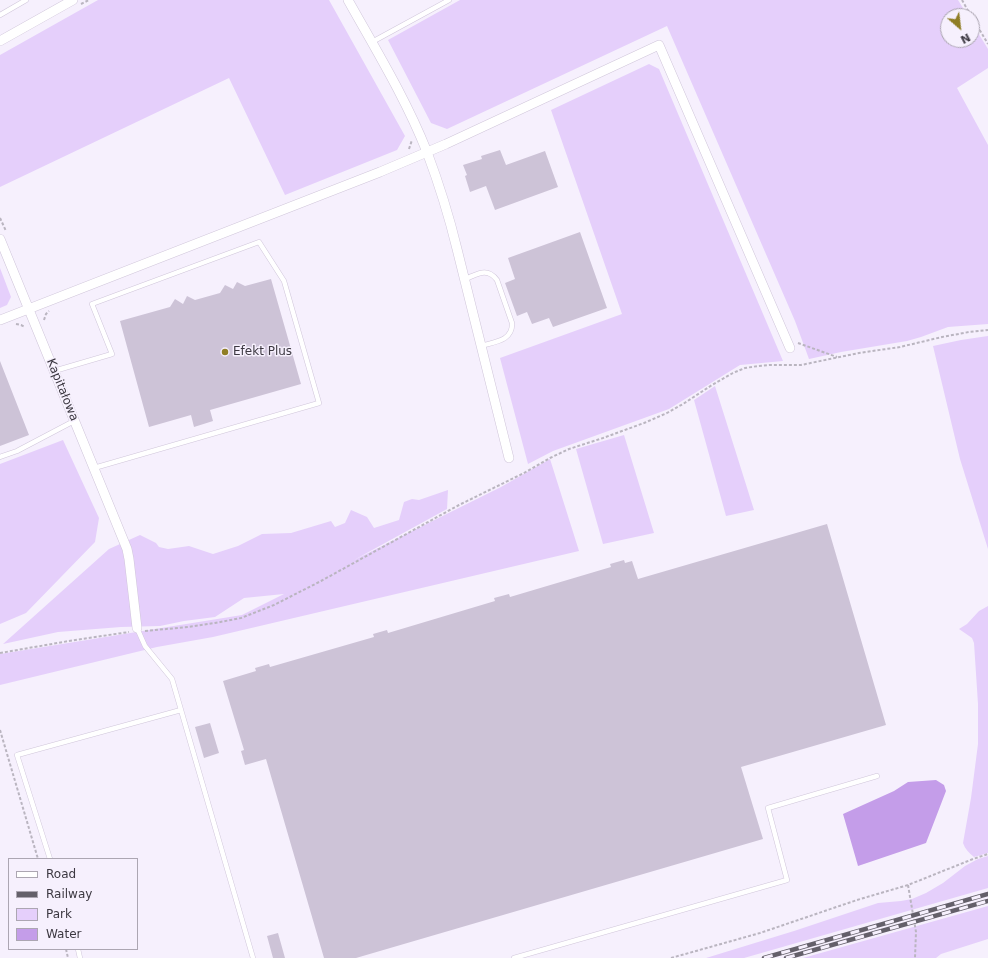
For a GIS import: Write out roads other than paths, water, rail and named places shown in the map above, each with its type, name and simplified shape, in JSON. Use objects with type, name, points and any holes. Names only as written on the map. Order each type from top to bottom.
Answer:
[{"type":"street","points":[[0,41],[73,0]]},
{"type":"street","points":[[348,0],[399,92],[427,152],[435,173],[450,220],[509,458]]},
{"type":"street","points":[[0,320],[372,175],[427,152],[659,45],[789,345]]},
{"type":"street","name":"Kapitałowa","points":[[0,239],[127,549],[138,630]]},
{"type":"lane","points":[[0,15],[26,0]]},
{"type":"lane","points":[[372,42],[449,0]]},
{"type":"lane","points":[[54,371],[112,354],[92,304],[259,242],[284,281],[319,403],[94,468]]},
{"type":"lane","points":[[465,279],[486,272],[494,276],[497,280],[512,323],[511,332],[503,339],[481,346]]},
{"type":"lane","points":[[0,457],[17,451],[74,420]]},
{"type":"lane","points":[[138,630],[146,646],[172,679],[253,958]]},
{"type":"lane","points":[[50,858],[17,755],[181,710]]},
{"type":"lane","points":[[514,958],[787,880],[768,808],[877,776]]},
{"type":"water","points":[[936,780],[944,785],[946,791],[926,843],[858,866],[843,814],[894,791],[908,782]]},
{"type":"railway","points":[[764,958],[988,894]]},
{"type":"railway","points":[[786,958],[988,901]]},
{"type":"place","name":"Efekt Plus","points":[[225,352]]}]
